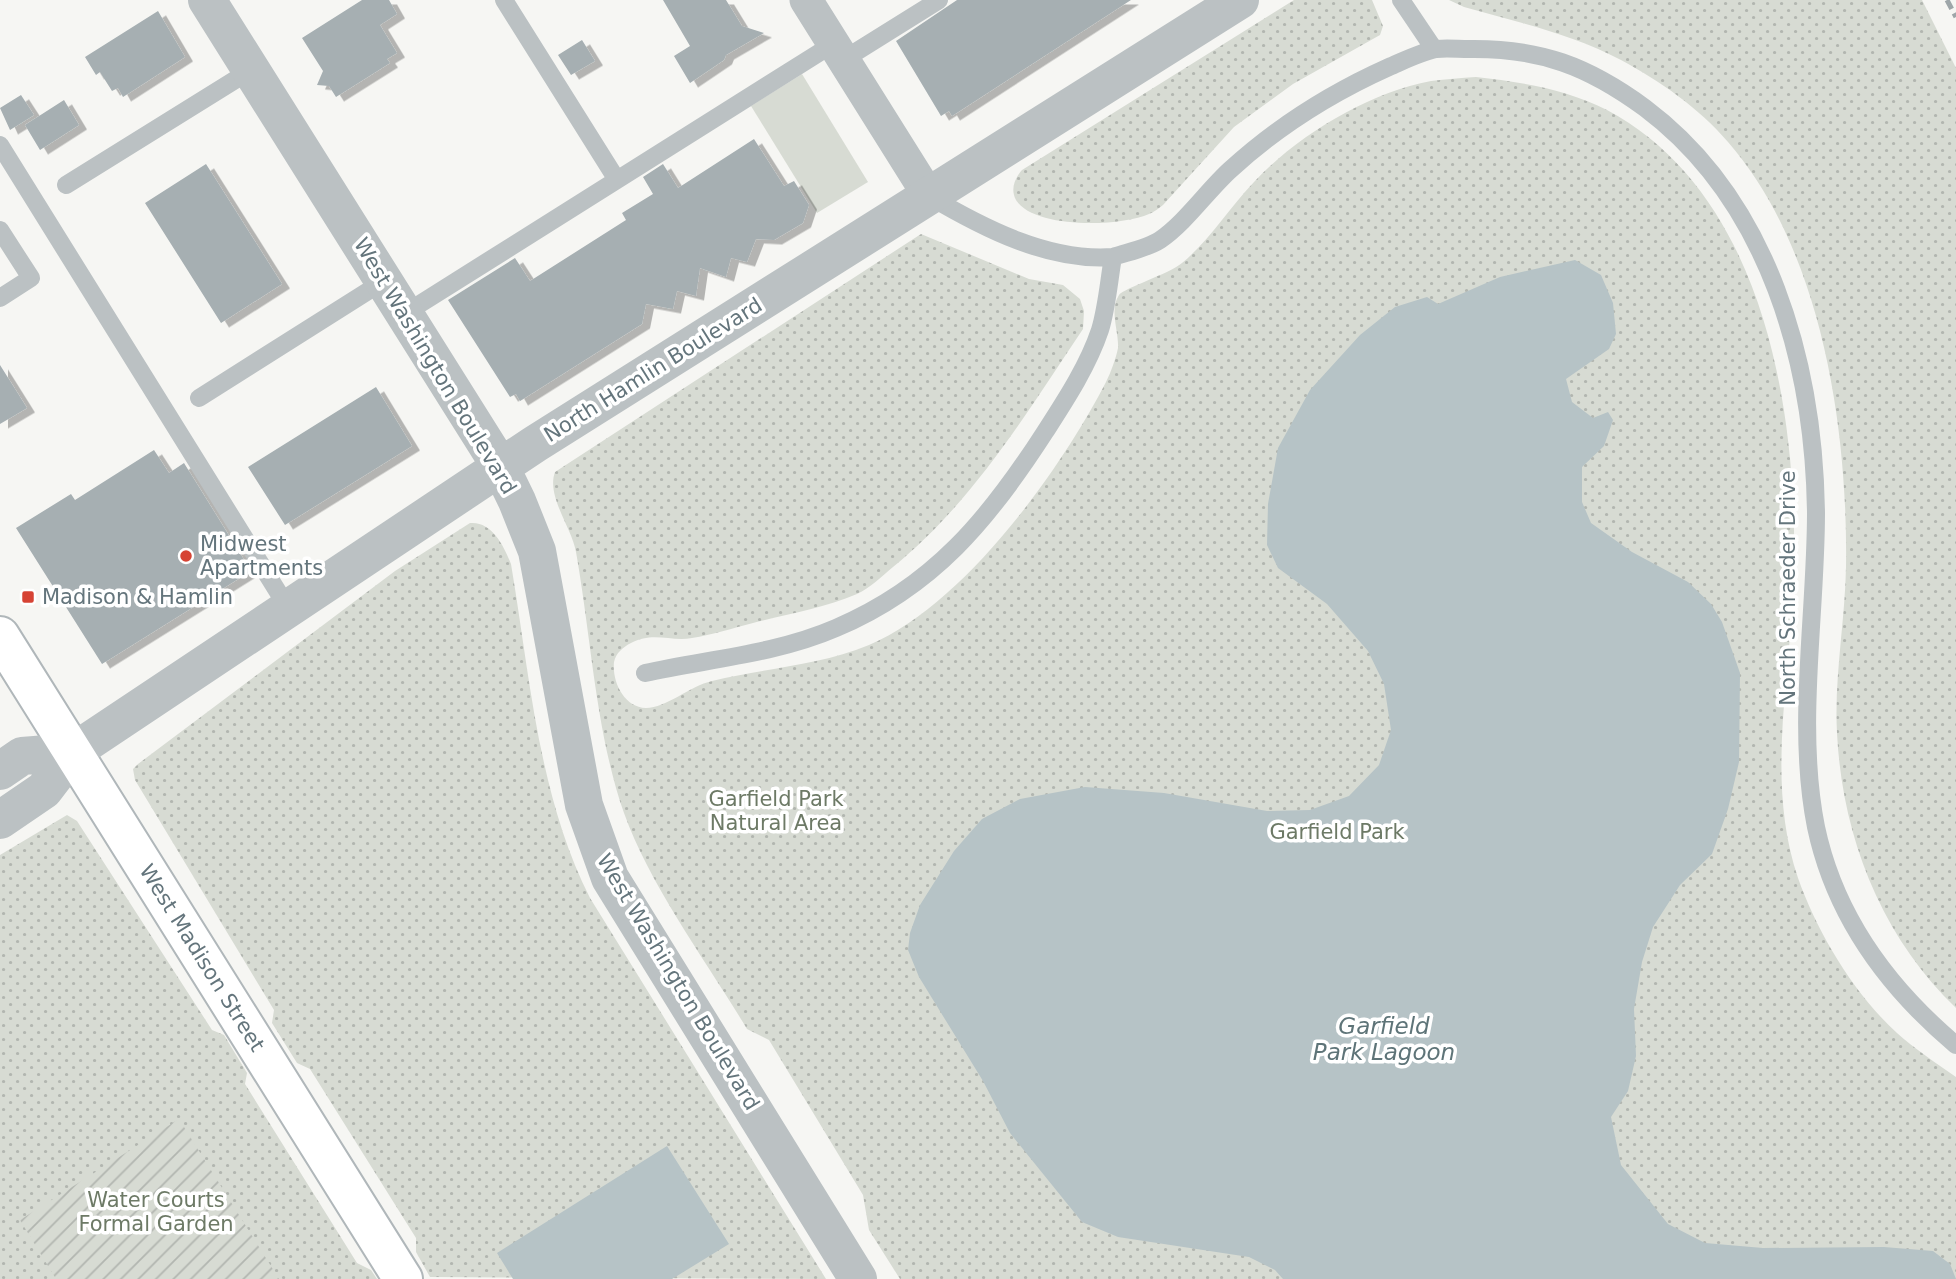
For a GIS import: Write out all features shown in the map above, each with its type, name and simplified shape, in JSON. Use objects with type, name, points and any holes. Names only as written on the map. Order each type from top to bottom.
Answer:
[{"type":"main road","name":"West Madison Street","points":[[0,636],[403,1279]]},
{"type":"street","name":"West Washington Boulevard","points":[[207,0],[500,466],[537,551],[583,804],[610,877],[858,1279]]},
{"type":"street","points":[[806,0],[929,196]]},
{"type":"street","name":"North Hamlin Boulevard","points":[[73,752],[500,466],[1240,0]]},
{"type":"street","points":[[0,771],[22,756],[73,752]]},
{"type":"street","points":[[0,820],[44,790],[73,752]]},
{"type":"lane","points":[[504,0],[617,180]]},
{"type":"lane","points":[[404,314],[617,180],[839,52],[939,0]]},
{"type":"lane","points":[[929,196],[962,215],[1029,245],[1098,258],[1113,257],[1159,241],[1231,168],[1310,107],[1352,84],[1434,49],[1402,0]]},
{"type":"lane","name":"North Schraeder Drive","points":[[1434,49],[1501,48],[1556,57],[1597,76],[1668,126],[1709,166],[1745,220],[1768,265],[1797,354],[1810,440],[1816,510],[1809,764],[1816,827],[1835,889],[1850,923],[1875,962],[1914,1010],[1956,1045]]},
{"type":"lane","points":[[66,185],[251,70]]},
{"type":"lane","points":[[0,145],[289,608]]},
{"type":"lane","points":[[0,230],[31,278],[0,298]]},
{"type":"lane","points":[[645,673],[775,648],[834,630],[884,606],[921,582],[961,544],[993,508],[1068,396],[1100,330],[1113,257]]},
{"type":"lane","points":[[199,398],[384,281]]},
{"type":"green space","points":[[1294,0],[1372,0],[1383,26],[1380,35],[1293,84],[1234,127],[1163,205],[1151,213],[1119,221],[1078,223],[1040,216],[1016,200],[1014,184],[1022,170]]},
{"type":"green space","points":[[1449,0],[1922,0],[1956,68],[1956,1008],[1906,949],[1887,917],[1870,882],[1847,809],[1840,771],[1836,712],[1846,567],[1842,457],[1823,343],[1807,287],[1786,234],[1760,186],[1728,142],[1705,118],[1664,86],[1621,60],[1583,43]]},
{"type":"green space","points":[[802,74],[868,182],[817,213],[751,106]]},
{"type":"green space","name":"Garfield Park","points":[[1476,77],[1543,87],[1607,110],[1662,149],[1706,199],[1740,258],[1764,323],[1781,392],[1790,462],[1794,531],[1793,596],[1781,773],[1789,844],[1798,878],[1815,920],[1852,981],[1897,1033],[1956,1077],[1956,1279],[900,1279],[869,1230],[863,1195],[769,1040],[747,1029],[664,896],[635,840],[624,813],[607,751],[576,552],[554,491],[555,472],[921,234],[1029,279],[1063,285],[1080,299],[1084,311],[1083,329],[1019,425],[973,486],[922,542],[876,582],[844,599],[819,607],[700,637],[654,637],[639,640],[625,646],[618,653],[614,670],[617,685],[626,698],[638,707],[646,708],[662,704],[712,681],[830,658],[869,645],[905,626],[940,600],[974,568],[1036,494],[1087,417],[1110,374],[1118,348],[1115,307],[1119,295],[1182,263],[1272,165],[1291,148],[1335,118],[1383,95],[1407,87],[1431,81]]},
{"type":"green space","points":[[470,523],[478,523],[491,530],[511,564],[547,777],[572,859],[590,898],[826,1279],[430,1277],[416,1252],[416,1238],[310,1069],[297,1063],[272,1023],[274,1010],[135,780],[133,769],[138,764],[395,571]]},
{"type":"green space","points":[[67,815],[77,821],[212,1030],[224,1035],[247,1073],[245,1084],[357,1263],[371,1270],[377,1279],[0,1279],[0,855]]},
{"type":"green space","name":"Water Courts Formal Garden","points":[[179,1119],[279,1279],[56,1279],[20,1220]]},
{"type":"water","name":"Garfield Park Lagoon","points":[[1575,260],[1601,275],[1613,303],[1616,334],[1609,349],[1566,379],[1572,402],[1593,418],[1608,412],[1613,420],[1604,446],[1582,467],[1582,502],[1591,523],[1632,552],[1688,582],[1711,604],[1722,622],[1740,673],[1739,762],[1728,809],[1712,854],[1680,885],[1653,927],[1642,962],[1634,1009],[1636,1056],[1628,1091],[1611,1117],[1621,1165],[1668,1224],[1705,1243],[1763,1248],[1884,1247],[1933,1251],[1950,1264],[1956,1279],[1283,1279],[1275,1270],[1249,1257],[1118,1237],[1082,1222],[1010,1133],[983,1081],[919,977],[908,950],[910,933],[920,905],[954,851],[982,819],[1020,799],[1085,787],[1164,793],[1267,811],[1310,810],[1349,796],[1379,765],[1391,730],[1384,684],[1368,651],[1327,604],[1278,568],[1267,545],[1268,504],[1278,448],[1310,390],[1360,335],[1395,307],[1427,297],[1438,304],[1500,277]]},
{"type":"water","points":[[667,1146],[729,1244],[672,1279],[513,1279],[497,1253]]},
{"type":"building","points":[[362,0],[389,0],[397,14],[380,25],[397,53],[387,59],[390,63],[336,97],[329,86],[317,85],[323,71],[302,38]]},
{"type":"building","points":[[663,0],[726,0],[742,26],[764,33],[726,55],[724,60],[690,83],[674,56],[690,46]]},
{"type":"building","points":[[957,0],[1131,0],[952,116],[949,111],[941,116],[896,41]]},
{"type":"building","points":[[158,11],[185,57],[123,97],[118,88],[112,91],[100,72],[96,75],[85,57]]},
{"type":"building","points":[[582,40],[595,61],[571,75],[558,55]]},
{"type":"building","points":[[21,95],[34,115],[10,130],[0,108]]},
{"type":"building","points":[[64,100],[79,125],[40,150],[25,125]]},
{"type":"building","points":[[754,139],[784,186],[794,181],[809,205],[803,223],[774,240],[756,239],[747,262],[731,258],[726,277],[700,268],[696,296],[677,291],[673,309],[646,304],[642,324],[520,401],[516,394],[510,397],[448,300],[515,258],[530,281],[626,220],[622,213],[653,194],[643,177],[663,164],[678,188]]},
{"type":"building","points":[[206,164],[282,284],[221,323],[145,203]]},
{"type":"building","points":[[0,365],[27,408],[0,424]]},
{"type":"building","points":[[376,387],[412,446],[285,525],[248,467]]},
{"type":"building","name":"Midwest Apartments","points":[[154,450],[169,473],[184,463],[251,571],[102,664],[16,528],[71,494],[75,500]]},
{"type":"railway","points":[[1947,0],[1956,17]]},
{"type":"place","name":"Midwest Apartments","points":[[186,556]]},
{"type":"place","name":"Madison & Hamlin","points":[[28,597]]},
{"type":"park label","name":"Garfield Park Natural Area","points":[[776,811]]}]
